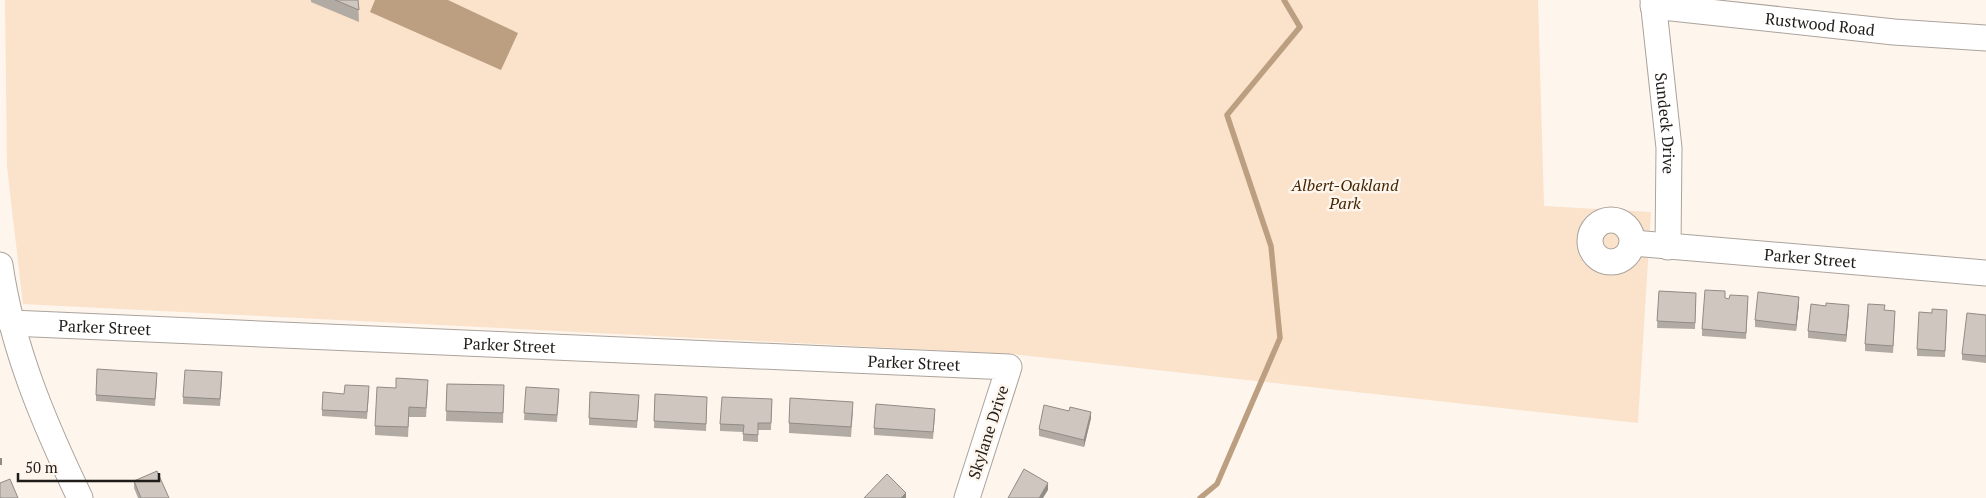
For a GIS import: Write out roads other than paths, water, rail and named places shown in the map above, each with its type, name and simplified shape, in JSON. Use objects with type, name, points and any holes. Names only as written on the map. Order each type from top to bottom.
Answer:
[{"type":"street","name":"Rustwood Road","points":[[1653,3],[1894,32],[1986,38]]},
{"type":"street","name":"Sundeck Drive","points":[[1653,3],[1669,148],[1668,247]]},
{"type":"street","name":"Parker Street","points":[[1633,242],[1668,247],[1986,273]]},
{"type":"street","points":[[0,265],[10,323],[34,396],[80,498]]},
{"type":"street","name":"Parker Street","points":[[10,323],[1009,367]]},
{"type":"street","name":"Skylane Drive","points":[[967,498],[1009,367]]},
{"type":"waterway","points":[[1200,498],[1217,484],[1280,338],[1271,246],[1227,115],[1300,27],[1284,0]]},
{"type":"park label","name":"Albert-Oakland Park","points":[[1345,194]]}]
